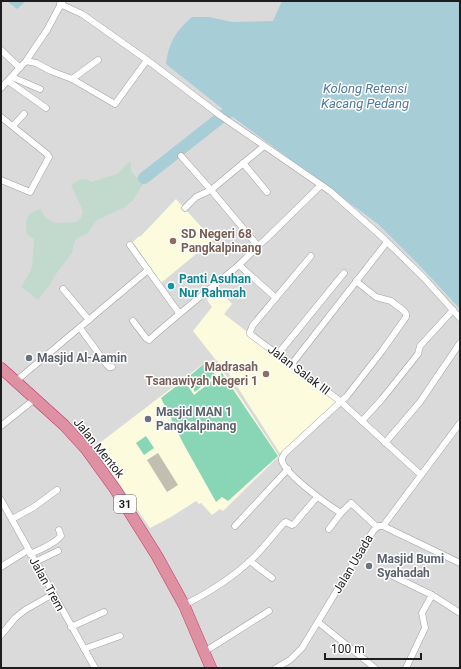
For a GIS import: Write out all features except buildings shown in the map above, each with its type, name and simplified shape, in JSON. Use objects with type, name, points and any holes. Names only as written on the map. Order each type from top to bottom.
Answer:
[{"type":"highway","name":"Jalan Mentok","points":[[1,368],[64,425],[82,444],[107,477],[127,506],[157,556],[184,606],[211,668]]},
{"type":"street","points":[[1,88],[26,61],[47,30],[61,3],[82,14],[223,117],[320,185],[354,212],[387,242],[424,278],[460,318]]},
{"type":"street","points":[[1,50],[20,68]]},
{"type":"street","points":[[72,79],[98,60]]},
{"type":"street","points":[[26,61],[36,62],[51,71],[72,79],[116,104],[147,60]]},
{"type":"street","points":[[10,79],[40,89]]},
{"type":"street","points":[[10,79],[46,108]]},
{"type":"street","points":[[13,126],[24,114]]},
{"type":"street","points":[[1,117],[47,154],[49,158],[30,192],[1,180]]},
{"type":"street","points":[[185,208],[196,197],[211,190],[264,146]]},
{"type":"street","points":[[181,156],[258,246]]},
{"type":"street","points":[[243,163],[267,192]]},
{"type":"street","points":[[133,321],[149,340],[179,313],[200,298],[239,265],[320,185]]},
{"type":"street","points":[[291,364],[387,242]]},
{"type":"street","points":[[130,245],[179,313]]},
{"type":"street","name":"Jalan Salak III","points":[[311,256],[253,325],[250,334],[340,401],[420,475]]},
{"type":"street","points":[[239,265],[276,298]]},
{"type":"street","points":[[16,381],[148,270]]},
{"type":"street","points":[[278,354],[344,273]]},
{"type":"street","points":[[341,513],[317,497],[288,469],[282,461],[284,455],[347,396],[375,361],[406,316],[404,311],[390,301],[376,297],[356,281]]},
{"type":"street","points":[[63,289],[89,320]]},
{"type":"street","points":[[362,421],[382,399],[418,354],[420,346],[452,310]]},
{"type":"street","points":[[80,328],[106,365],[112,367]]},
{"type":"street","points":[[385,443],[420,402],[460,342]]},
{"type":"street","points":[[1,426],[35,399]]},
{"type":"street","name":"Jalan Usada","points":[[276,668],[296,655],[302,648],[373,531],[380,526],[438,454],[460,423]]},
{"type":"street","points":[[235,526],[288,469]]},
{"type":"street","points":[[12,519],[34,507],[57,490]]},
{"type":"street","points":[[184,606],[236,573],[250,561],[284,523],[286,522],[293,525],[317,497]]},
{"type":"street","name":"Jalan Trem","points":[[1,500],[95,668]]},
{"type":"street","points":[[329,529],[351,503],[380,526],[460,562]]},
{"type":"street","points":[[1,567],[29,552],[55,542],[61,536],[59,530]]},
{"type":"street","points":[[35,562],[58,551]]},
{"type":"street","points":[[250,561],[272,578]]},
{"type":"street","points":[[393,576],[432,595],[460,613]]},
{"type":"street","points":[[1,635],[14,618],[53,594]]},
{"type":"street","points":[[406,668],[425,628],[421,616],[432,595]]},
{"type":"street","points":[[204,652],[268,611]]},
{"type":"street","points":[[71,627],[104,612]]},
{"type":"street","points":[[318,622],[376,668]]},
{"type":"street","points":[[84,649],[120,636]]},
{"type":"shaded area","points":[[1,1],[460,1],[460,668],[1,668]]},
{"type":"shaded area","points":[[129,162],[131,164],[131,171],[136,177],[144,177],[145,181],[133,200],[125,207],[97,220],[87,234],[77,238],[74,243],[72,253],[38,300],[21,287],[32,267],[34,239],[27,234],[27,218],[31,213],[40,209],[45,217],[55,223],[77,222],[81,218],[83,211],[71,185],[79,180],[87,179],[91,182],[117,174]]},
{"type":"shaded area","name":"SD Negeri 68 Pangkalpinang","points":[[176,199],[213,240],[161,283],[133,242],[139,236],[140,237]]},
{"type":"shaded area","name":"Madrasah Tsanawiyah Negeri 1","points":[[218,289],[232,304],[224,314],[334,399],[336,403],[281,455],[226,369],[215,359],[193,331],[212,307],[207,300]]},
{"type":"shaded area","points":[[207,361],[215,363],[223,371],[279,456],[223,511],[220,509],[212,515],[201,503],[199,504],[196,501],[150,528],[95,449],[97,445]]},
{"type":"shaded area","points":[[158,453],[178,485],[167,492],[147,460]]},
{"type":"green space","points":[[206,362],[215,375],[195,392],[186,379]]},
{"type":"green space","points":[[222,373],[278,456],[228,501],[222,497],[216,502],[183,443],[161,398],[184,380],[194,395]]},
{"type":"green space","points":[[146,436],[154,448],[144,455],[136,443]]},
{"type":"water","points":[[7,1],[26,1],[17,9]]},
{"type":"water","name":"Kolong Retensi Kacang Pedang","points":[[282,1],[460,1],[460,309],[378,224],[234,118],[166,64],[171,44],[177,32],[192,17],[209,17],[232,22],[273,21]]},
{"type":"waterway","points":[[144,178],[228,112]]},
{"type":"place","name":"SD Negeri 68 Pangkalpinang","points":[[173,241]]},
{"type":"place","name":"Panti Asuhan Nur Rahmah","points":[[171,286]]},
{"type":"place","name":"Masjid Al-Aamin","points":[[29,358]]},
{"type":"place","name":"Madrasah Tsanawiyah Negeri 1","points":[[266,374]]},
{"type":"place","name":"Masjid MAN 1 Pangkalpinang","points":[[148,419]]},
{"type":"place","name":"Masjid Bumi Syahadah","points":[[369,566]]}]
